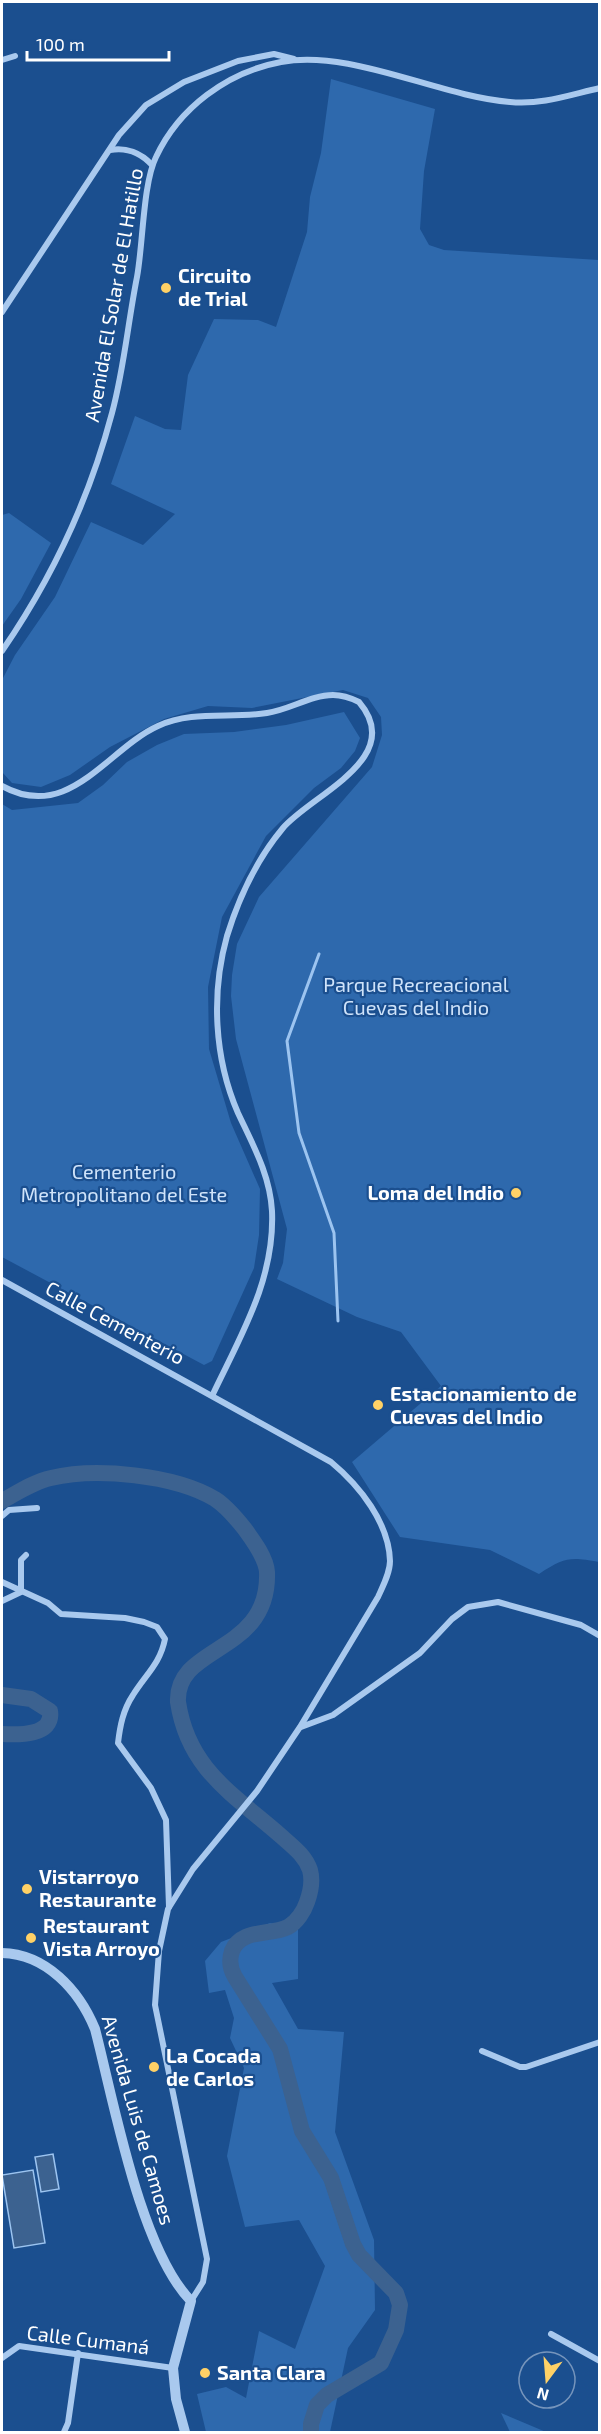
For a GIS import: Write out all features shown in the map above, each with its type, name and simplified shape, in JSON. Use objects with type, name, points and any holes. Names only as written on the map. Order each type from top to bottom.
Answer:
[{"type":"street","points":[[2,312],[119,135],[140,112],[165,92],[184,82],[238,61],[274,54],[298,60]]},
{"type":"street","points":[[2,60],[15,56]]},
{"type":"street","name":"Avenida El Solar de El Hatillo","points":[[2,651],[54,567],[78,516],[99,461],[118,386],[141,256],[152,165],[161,146],[182,118],[208,94],[240,74],[298,60],[360,68],[511,103],[553,101],[600,88]]},
{"type":"street","points":[[110,150],[128,150],[142,156],[152,165]]},
{"type":"street","points":[[2,786],[26,794],[41,795],[57,792],[86,781],[155,727],[189,717],[267,713],[331,695],[359,702],[369,716],[371,736],[359,765],[344,780],[313,801],[285,825],[261,858],[233,917],[222,957],[217,999],[220,1048],[233,1099],[263,1168],[271,1203],[271,1226],[270,1252],[259,1297],[213,1394]]},
{"type":"street","name":"Calle Cementerio","points":[[2,1280],[213,1394],[332,1462],[369,1504],[386,1540],[390,1563],[383,1584],[300,1727],[257,1791],[193,1869],[169,1908]]},
{"type":"street","points":[[2,1516],[9,1510],[37,1508]]},
{"type":"street","points":[[21,1592],[21,1560],[26,1555]]},
{"type":"street","points":[[2,1582],[48,1603],[61,1614],[76,1617],[125,1618],[144,1622],[157,1627],[165,1639],[162,1656],[128,1705],[120,1722],[118,1743],[151,1788],[166,1820],[169,1908],[159,1951],[155,2005],[207,2259],[203,2283],[191,2301],[173,2368],[176,2399],[185,2433]]},
{"type":"street","points":[[2,1601],[21,1592]]},
{"type":"street","points":[[300,1727],[333,1715],[392,1673],[420,1653],[452,1619],[468,1607],[498,1602],[581,1625],[600,1636]]},
{"type":"street","name":"Avenida Luis de Camoes","points":[[2,1953],[23,1956],[53,1972],[63,1979],[86,2008],[96,2028],[130,2166],[155,2241],[173,2277],[191,2301]]},
{"type":"street","points":[[482,2051],[520,2067],[600,2042]]},
{"type":"street","points":[[551,2334],[600,2361]]},
{"type":"street","name":"Calle Cumaná","points":[[2,2358],[19,2346],[173,2368]]},
{"type":"street","points":[[64,2433],[68,2424],[78,2353]]},
{"type":"green space","name":"Parque Recreacional Cuevas del Indio","points":[[331,79],[435,109],[424,171],[420,229],[429,245],[444,250],[599,260],[599,1562],[581,1559],[562,1561],[539,1574],[490,1550],[400,1537],[352,1462],[441,1386],[401,1332],[357,1317],[277,1279],[283,1263],[287,1229],[236,1039],[231,996],[237,944],[259,897],[372,767],[382,735],[381,717],[368,698],[343,690],[252,708],[208,706],[164,719],[110,747],[70,775],[41,787],[12,783],[2,772],[2,680],[15,655],[55,597],[91,522],[143,545],[175,514],[111,484],[135,416],[165,429],[181,430],[188,375],[214,319],[258,320],[276,327],[307,232],[310,197],[321,153]]},
{"type":"green space","points":[[9,513],[51,543],[21,599],[2,626],[2,515]]},
{"type":"green space","name":"Cementerio Metropolitano del Este","points":[[344,712],[360,738],[355,751],[341,768],[314,788],[266,836],[222,917],[208,987],[209,1049],[231,1123],[260,1189],[259,1235],[254,1268],[212,1361],[204,1365],[2,1257],[2,804],[12,810],[78,803],[103,785],[127,762],[157,745],[184,734],[234,732],[286,725]]},
{"type":"green space","points":[[270,1923],[298,1927],[298,1979],[272,1983],[298,2029],[344,2032],[335,2132],[374,2240],[375,2310],[348,2348],[330,2432],[206,2432],[197,2394],[226,2387],[246,2398],[259,2331],[295,2349],[325,2266],[299,2220],[245,2227],[227,2156],[244,2068],[230,2038],[234,2018],[225,1990],[209,1993],[205,1961],[221,1942]]},
{"type":"green space","points":[[501,2413],[546,2432],[510,2432]]},
{"type":"shaded area","points":[[53,2154],[59,2189],[41,2192],[35,2157]]},
{"type":"shaded area","points":[[33,2170],[45,2243],[14,2248],[2,2175]]},
{"type":"waterway","points":[[319,954],[287,1041],[299,1133],[334,1233],[338,1321]]},
{"type":"waterway","points":[[2,1501],[38,1482],[69,1475],[112,1473],[179,1484],[215,1499],[231,1512],[258,1549],[266,1566],[264,1599],[254,1619],[239,1634],[191,1669],[181,1683],[178,1702],[183,1725],[202,1763],[230,1793],[298,1851],[310,1870],[310,1894],[297,1919],[281,1930],[242,1939],[232,1951],[231,1968],[280,2049],[302,2131],[331,2178],[353,2244],[359,2255],[396,2293],[400,2305],[396,2330],[381,2363],[327,2395],[317,2405],[311,2432]]},
{"type":"waterway","points":[[2,1695],[31,1699],[50,1711],[50,1719],[41,1730],[25,1734],[2,1734]]},
{"type":"place","name":"Circuito de Trial","points":[[166,288]]},
{"type":"place","name":"Loma del Indio","points":[[516,1193]]},
{"type":"place","name":"Estacionamiento de Cuevas del Indio","points":[[378,1405]]},
{"type":"place","name":"Vistarroyo Restaurante","points":[[27,1889]]},
{"type":"place","name":"Restaurant Vista Arroyo","points":[[31,1938]]},
{"type":"place","name":"La Cocada de Carlos","points":[[154,2067]]},
{"type":"place","name":"Santa Clara","points":[[205,2373]]}]
